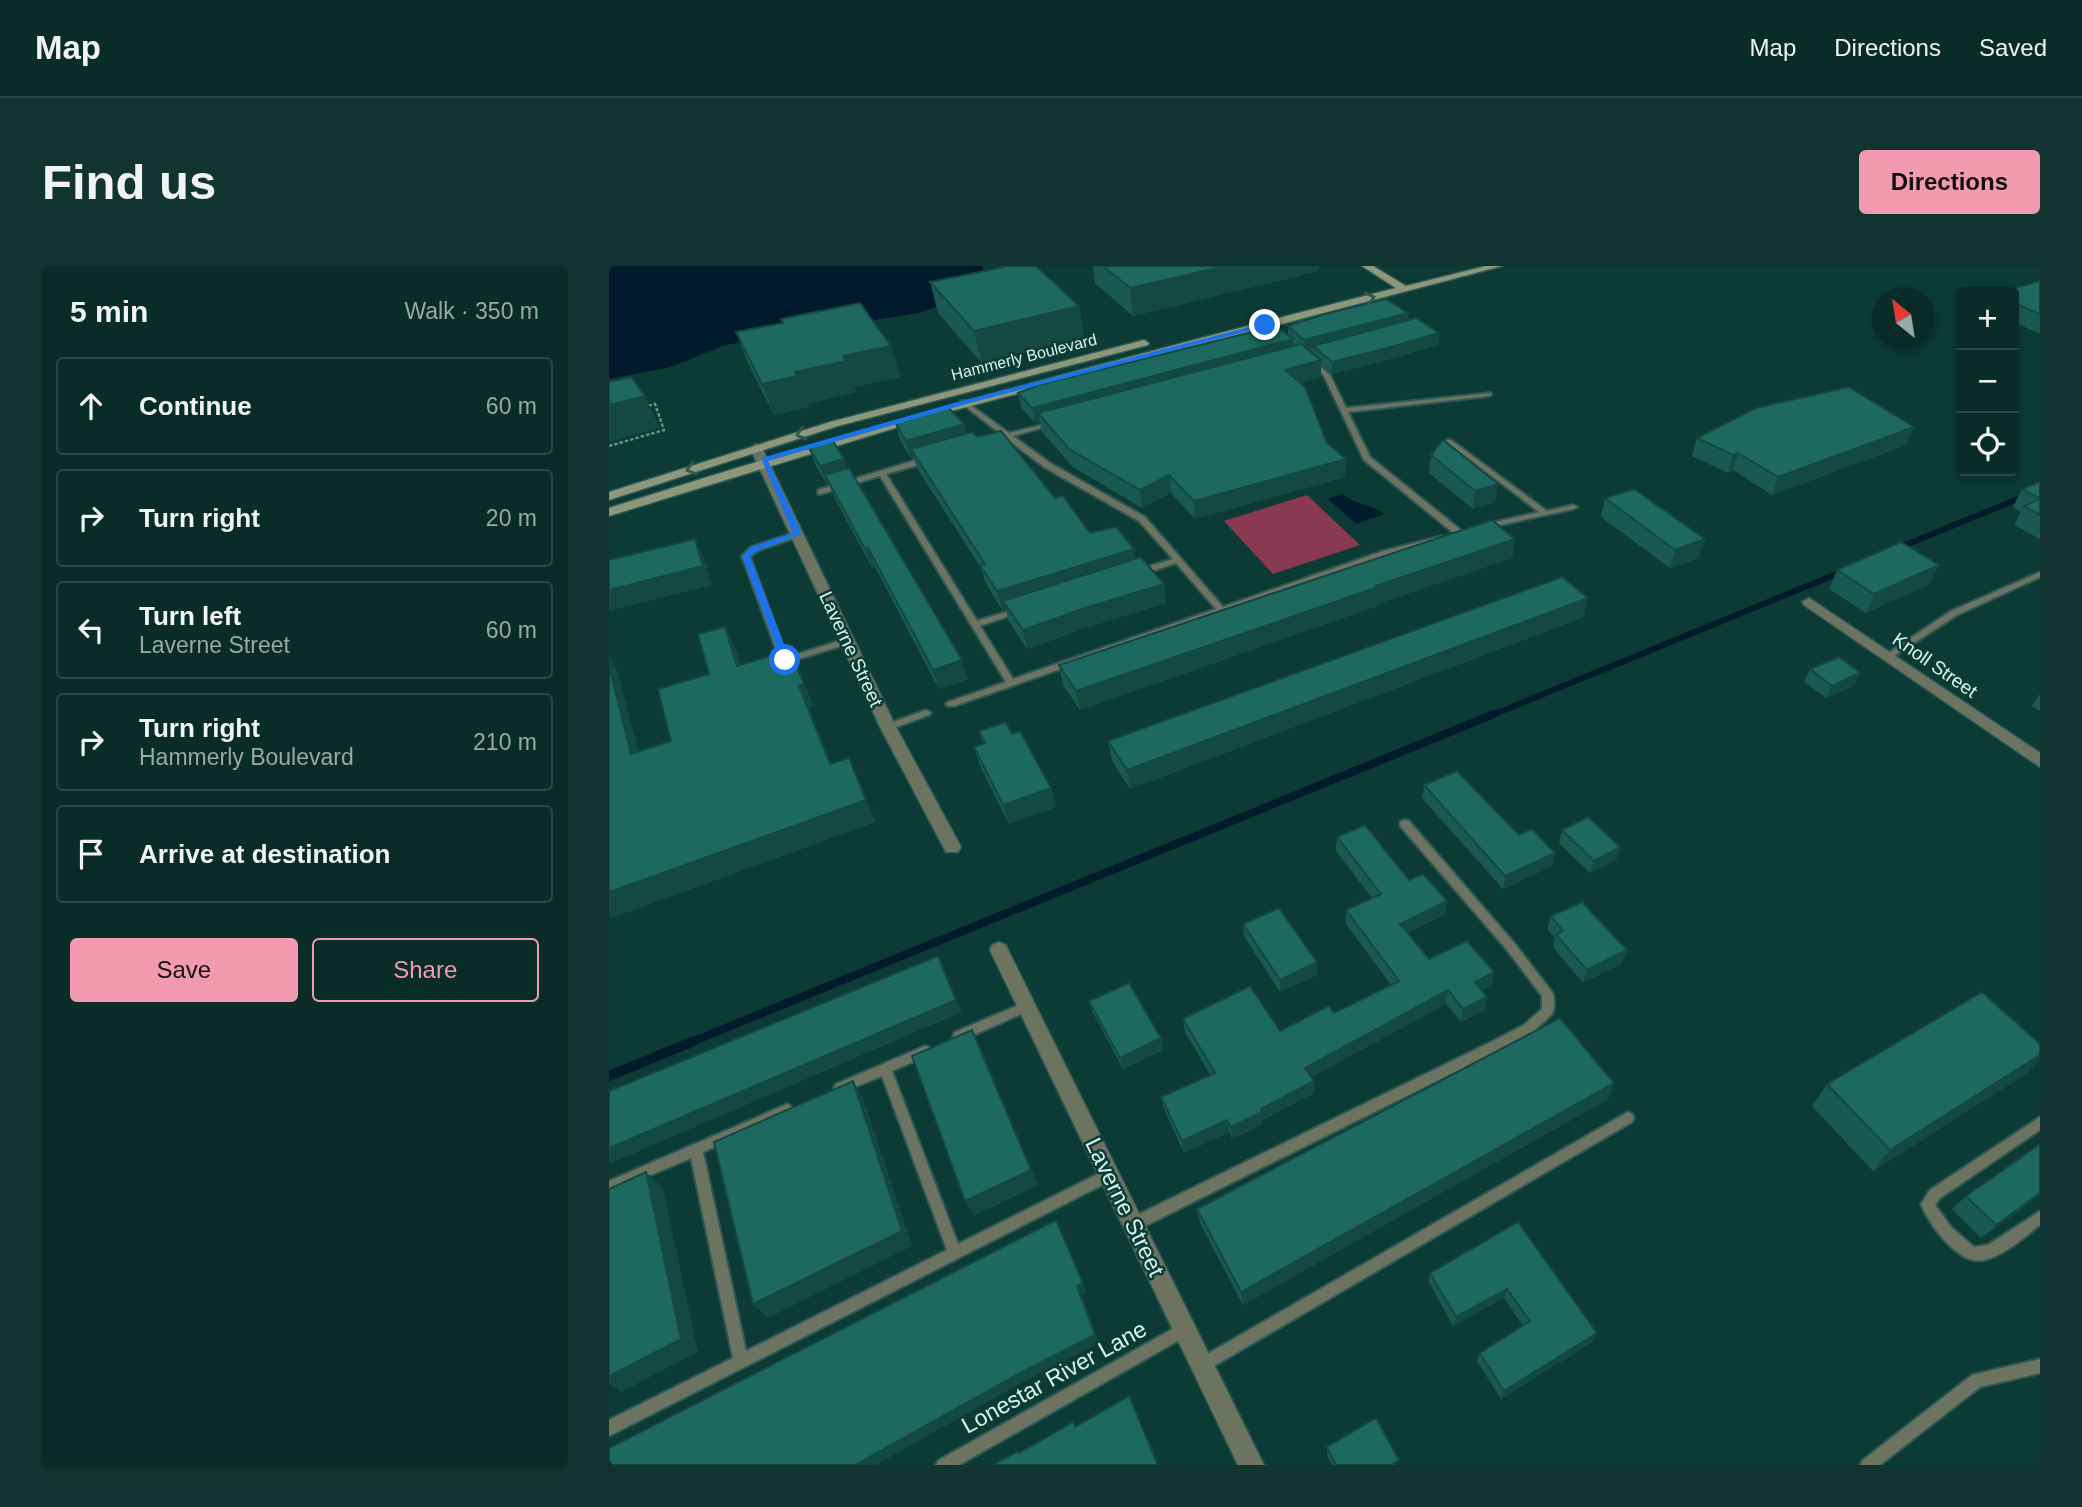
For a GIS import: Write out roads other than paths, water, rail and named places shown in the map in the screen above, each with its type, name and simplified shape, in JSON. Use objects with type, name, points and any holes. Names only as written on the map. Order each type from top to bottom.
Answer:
[{"type":"main road","points":[[1367,266],[1405,289]]},
{"type":"main road","name":"Hammerly Boulevard","points":[[609,512],[760,454],[949,392],[1452,266]]},
{"type":"main road","name":"Hammerly Boulevard","points":[[609,496],[760,454],[1268,327],[1497,266]]},
{"type":"main road","points":[[1181,334],[1192,344]]},
{"type":"main road","points":[[949,392],[963,402]]},
{"type":"street","name":"Laverne Street","points":[[760,454],[888,727],[952,847]]},
{"type":"street","name":"Knoll Street","points":[[1809,602],[2040,761]]},
{"type":"street","name":"Laverne Street","points":[[999,950],[1251,1465]]},
{"type":"lane","points":[[1318,352],[1305,356],[1327,375],[1367,458],[1459,533]]},
{"type":"lane","points":[[1346,410],[1489,394]]},
{"type":"lane","points":[[963,402],[1047,465],[1142,519],[1220,609]]},
{"type":"lane","points":[[982,443],[1059,421]]},
{"type":"lane","points":[[1449,440],[1545,513]]},
{"type":"lane","points":[[821,492],[932,458]]},
{"type":"lane","points":[[882,473],[1011,683]]},
{"type":"lane","points":[[951,704],[1386,553],[1573,507]]},
{"type":"lane","points":[[797,534],[754,549],[746,556],[782,655],[785,660],[848,641]]},
{"type":"lane","points":[[1127,576],[1178,560]]},
{"type":"lane","points":[[1888,656],[1954,614],[2040,574]]},
{"type":"lane","points":[[975,625],[1025,609]]},
{"type":"lane","points":[[888,727],[926,713]]},
{"type":"lane","points":[[1134,1224],[1497,1045],[1528,1029],[1548,1011],[1548,995],[1511,947],[1405,824]]},
{"type":"lane","points":[[822,1095],[1025,1007]]},
{"type":"lane","points":[[885,1068],[955,1253]]},
{"type":"lane","points":[[609,1187],[797,1106]]},
{"type":"lane","points":[[1202,1365],[1627,1118]]},
{"type":"lane","points":[[2040,1123],[1935,1194],[1929,1204],[1931,1214],[1947,1233],[1965,1250],[1980,1255],[1991,1251],[2040,1217]]},
{"type":"lane","points":[[695,1149],[741,1361]]},
{"type":"lane","points":[[609,1428],[1109,1175]]},
{"type":"lane","name":"Lonestar River Lane","points":[[944,1465],[1185,1329]]},
{"type":"lane","points":[[1868,1465],[1977,1380],[2040,1366]]},
{"type":"water","points":[[609,266],[982,266],[986,280],[961,299],[918,313],[725,345],[671,367],[609,379]]},
{"type":"water","points":[[1343,494],[1384,514],[1356,524],[1328,499]]},
{"type":"waterway","points":[[1898,548],[2040,490]]},
{"type":"waterway","points":[[1490,716],[1844,571]]},
{"type":"waterway","points":[[689,1043],[1494,714]]},
{"type":"waterway","points":[[609,1076],[694,1041]]}]
